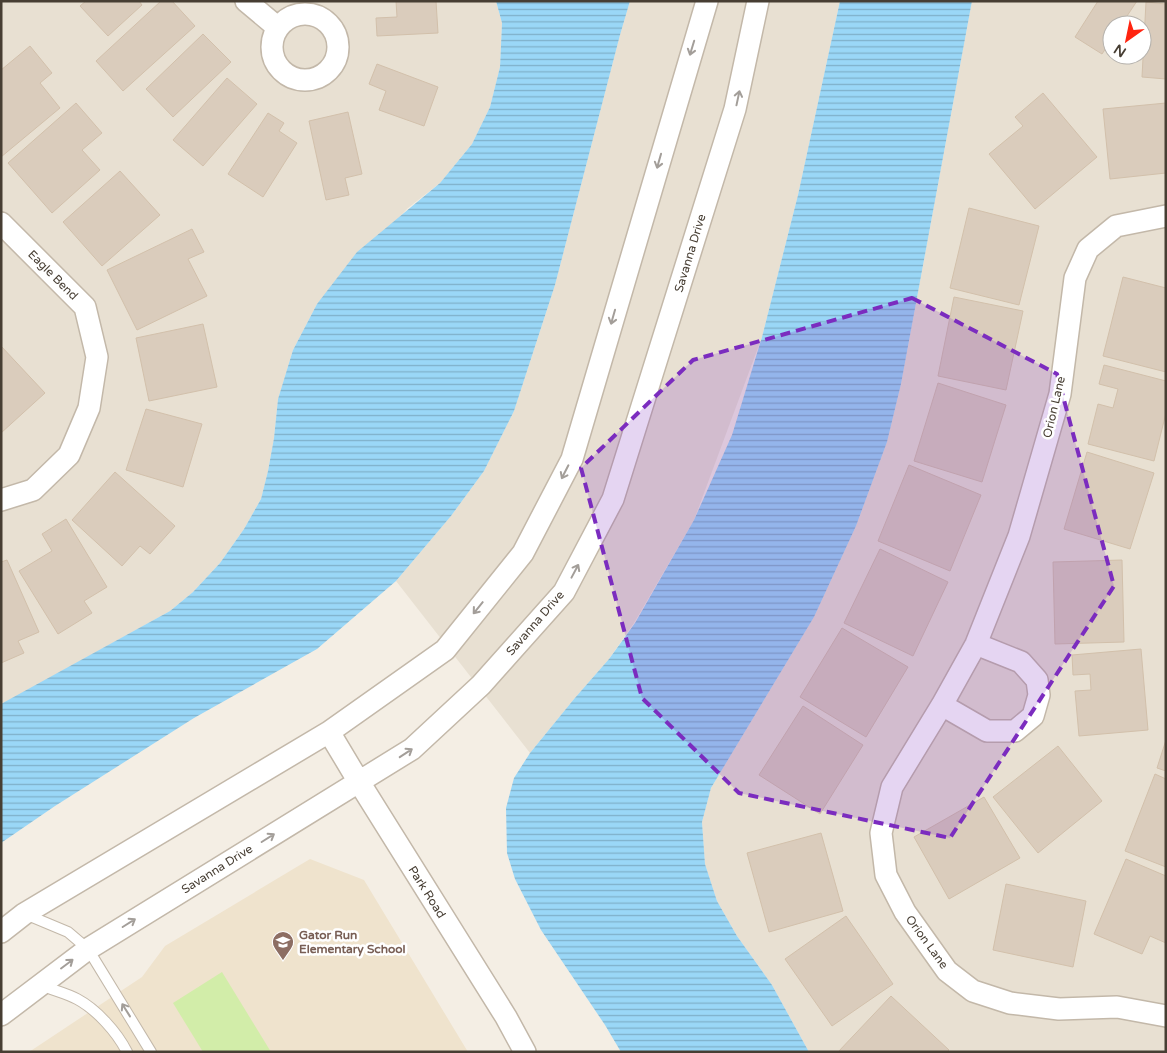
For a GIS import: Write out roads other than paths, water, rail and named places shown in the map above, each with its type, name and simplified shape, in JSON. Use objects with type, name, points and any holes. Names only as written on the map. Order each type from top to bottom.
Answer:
[{"type":"street","points":[[246,1],[277,27]]},
{"type":"street","points":[[1,932],[24,914],[329,732],[445,650],[523,553],[572,459],[707,1]]},
{"type":"street","name":"Savanna Drive","points":[[1,1016],[88,949],[412,749],[481,685],[564,592],[613,499],[735,109],[758,1]]},
{"type":"street","name":"Orion Lane","points":[[1166,216],[1116,226],[1088,249],[1075,278],[1060,394],[1019,536],[976,644],[942,705],[892,787],[881,833],[886,875],[905,912],[947,971],[973,991],[1010,1003],[1059,1009],[1117,1007],[1166,1016]]},
{"type":"street","name":"Eagle Bend","points":[[1,224],[85,307],[97,357],[89,408],[70,455],[33,490],[1,500]]},
{"type":"street","points":[[942,705],[987,731],[1015,731],[1033,716],[1039,695],[1036,680],[1021,662],[976,644]]},
{"type":"street","name":"Park Road","points":[[329,732],[358,782],[506,1017],[525,1052]]},
{"type":"lane","points":[[24,914],[68,932],[88,949],[151,1052]]},
{"type":"lane","points":[[40,985],[78,999],[100,1017],[120,1038],[127,1052]]},
{"type":"water","points":[[496,1],[630,1],[555,285],[514,411],[484,471],[451,516],[396,581],[317,649],[194,718],[55,806],[1,843],[1,704],[170,611],[193,592],[220,563],[244,529],[261,499],[274,438],[278,399],[293,350],[317,304],[357,252],[440,183],[472,144],[490,107],[500,67],[502,23]]},
{"type":"water","points":[[840,1],[972,1],[901,384],[887,442],[856,526],[814,617],[711,788],[702,822],[705,864],[717,901],[737,936],[772,985],[809,1052],[621,1052],[541,930],[515,879],[507,853],[506,808],[514,778],[530,753],[609,659],[635,623],[694,520],[732,435],[762,337],[798,195]]},
{"type":"place","name":"Gator Run Elementary School","points":[[283,961]]}]
